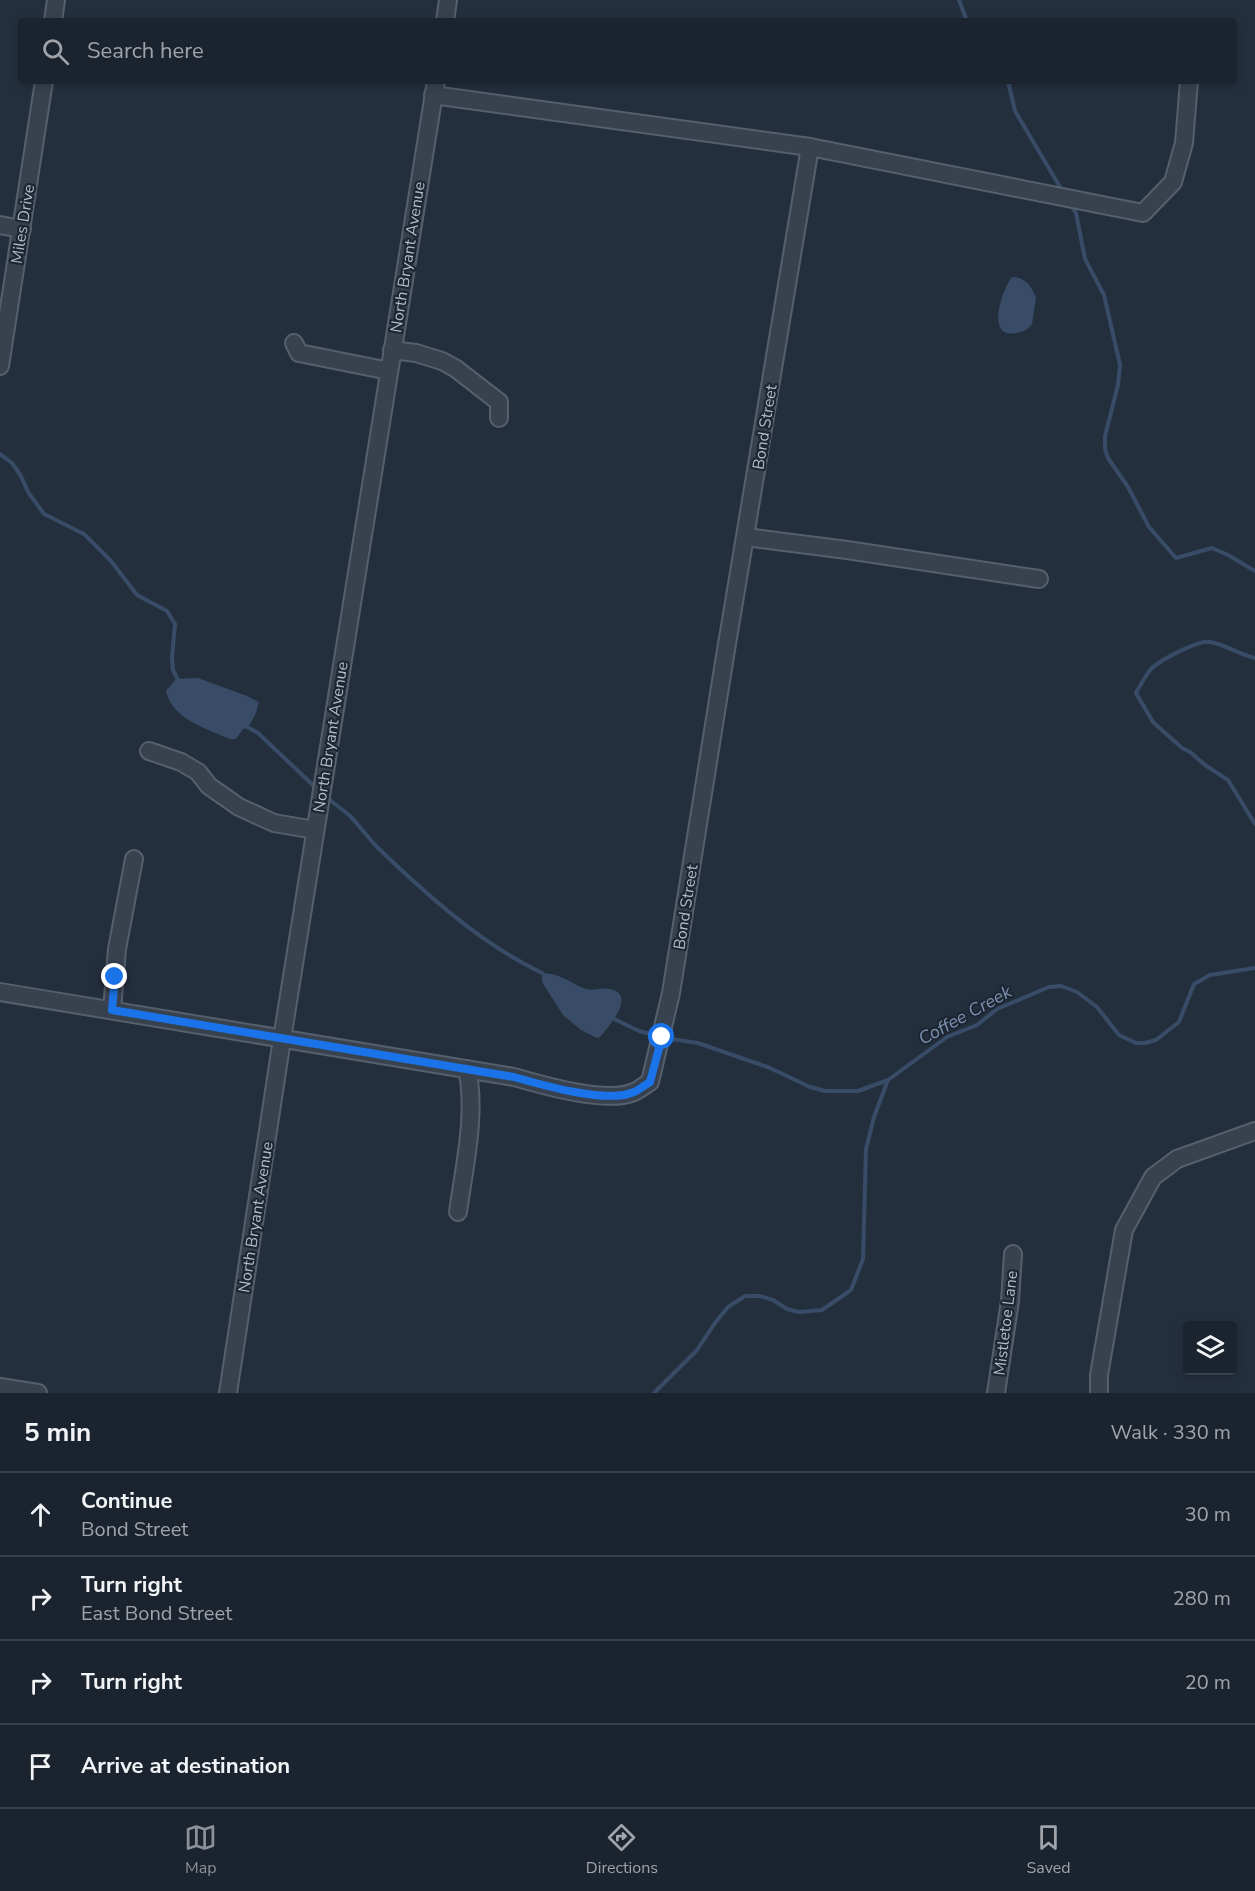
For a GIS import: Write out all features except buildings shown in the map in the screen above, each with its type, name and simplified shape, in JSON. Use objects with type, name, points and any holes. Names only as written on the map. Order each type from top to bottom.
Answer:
[{"type":"street","points":[[53,18],[56,0]]},
{"type":"street","points":[[445,18],[448,0]]},
{"type":"street","name":"Miles Drive","points":[[0,366],[44,84]]},
{"type":"street","points":[[435,88],[810,147],[1143,213],[1173,182],[1184,143],[1189,84]]},
{"type":"street","name":"North Bryant Avenue","points":[[228,1393],[315,830],[435,88]]},
{"type":"street","name":"Bond Street","points":[[467,1069],[514,1077],[565,1091],[616,1096],[633,1093],[650,1082],[671,993],[810,147]]},
{"type":"street","points":[[0,225],[22,229]]},
{"type":"street","points":[[294,343],[299,353],[389,371]]},
{"type":"street","points":[[392,350],[428,357],[455,368],[499,402],[499,418]]},
{"type":"street","points":[[746,537],[858,551],[1039,579]]},
{"type":"street","points":[[149,751],[181,762],[198,772],[209,786],[239,807],[274,823],[315,830]]},
{"type":"street","points":[[112,1010],[117,949],[134,859]]},
{"type":"street","points":[[0,992],[467,1069],[470,1090],[468,1135],[458,1212]]},
{"type":"street","points":[[1100,1393],[1099,1375],[1124,1230],[1153,1177],[1177,1159],[1255,1131]]},
{"type":"street","name":"Mistletoe Lane","points":[[996,1393],[1010,1301],[1013,1254]]},
{"type":"street","points":[[0,1387],[38,1393]]},
{"type":"water","points":[[1012,277],[1017,277],[1027,283],[1036,298],[1032,324],[1025,330],[1007,333],[1001,329],[998,321],[1004,292]]},
{"type":"water","points":[[198,678],[259,702],[248,728],[243,729],[236,739],[230,739],[192,722],[175,709],[170,701],[166,691],[176,679]]},
{"type":"water","points":[[542,973],[561,977],[586,989],[610,989],[618,992],[621,1004],[600,1037],[597,1038],[581,1030],[563,1015],[542,982]]},
{"type":"waterway","points":[[959,0],[966,18]]},
{"type":"waterway","points":[[1009,84],[1015,111],[1063,192]]},
{"type":"waterway","points":[[1070,204],[1076,213],[1085,259],[1104,295],[1120,365],[1118,385],[1105,436],[1108,458],[1128,487],[1149,527],[1176,558],[1212,548],[1255,571]]},
{"type":"waterway","points":[[0,454],[12,463],[28,492],[44,514],[84,534],[111,561],[137,595],[167,611],[175,624],[172,658],[173,670],[178,680]]},
{"type":"waterway","name":"Coffee Creek","points":[[1255,658],[1215,643],[1197,644],[1179,651],[1151,669],[1136,693],[1153,722],[1182,748],[1228,780],[1255,824]]},
{"type":"waterway","points":[[244,725],[258,733],[317,789]]},
{"type":"waterway","points":[[325,796],[350,816],[378,848],[455,917],[497,948],[545,976]]},
{"type":"waterway","name":"Coffee Creek","points":[[654,1393],[697,1350],[728,1307],[745,1296],[760,1296],[798,1312],[822,1310],[851,1290],[863,1259],[866,1149],[874,1117],[888,1080],[947,1037],[977,1025],[997,1009],[1049,987],[1061,986],[1077,992],[1097,1007],[1119,1035],[1136,1043],[1145,1043],[1156,1040],[1179,1022],[1194,984],[1210,975],[1255,968]]},
{"type":"waterway","points":[[612,1018],[639,1031],[658,1036]]},
{"type":"waterway","points":[[665,1038],[698,1043],[770,1068],[810,1087],[825,1091],[858,1091],[888,1080]]},
{"type":"route","points":[[115,977],[112,1010],[514,1077],[565,1091],[616,1096],[633,1093],[650,1082],[662,1037]]}]
